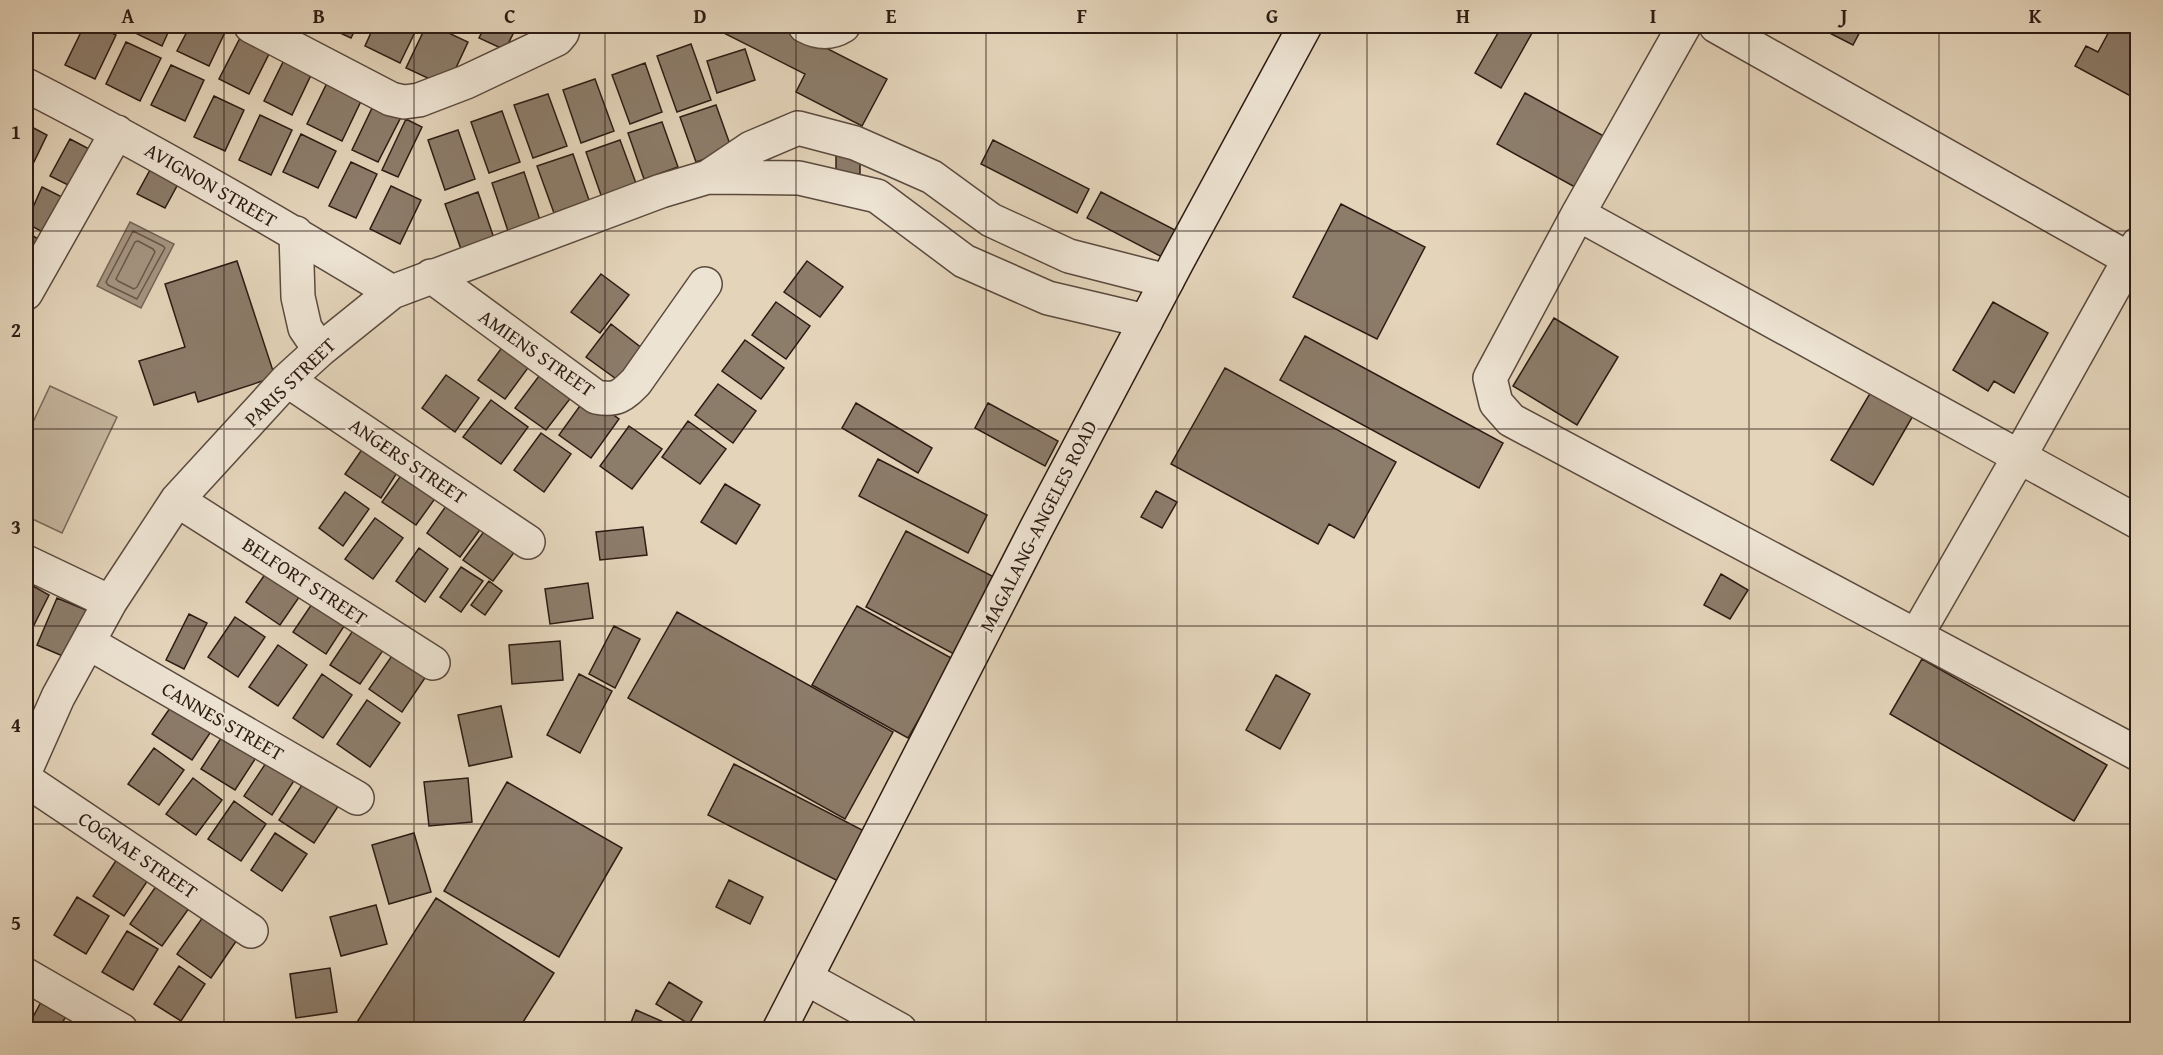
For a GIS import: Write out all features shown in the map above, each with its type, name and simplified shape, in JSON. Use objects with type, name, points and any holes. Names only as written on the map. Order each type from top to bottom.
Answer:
[{"type":"street","points":[[251,26],[391,99],[404,102],[418,100],[466,82],[557,39],[564,26]]},
{"type":"street","points":[[805,26],[816,32],[834,31],[843,26]]},
{"type":"street","name":"MAGALANG-ANGELES ROAD","points":[[779,1029],[1036,527],[1305,26]]},
{"type":"street","points":[[1684,26],[1578,214],[1490,378],[1496,403],[1511,420],[2138,754]]},
{"type":"street","points":[[1716,26],[2135,256],[1916,636]]},
{"type":"street","name":"AVIGNON STREET","points":[[26,85],[117,132],[296,233],[392,292]]},
{"type":"street","points":[[708,177],[751,148],[798,128],[855,143],[932,177],[991,220],[1069,256],[1167,281]]},
{"type":"street","points":[[26,293],[117,132]]},
{"type":"street","points":[[877,196],[891,158]]},
{"type":"street","points":[[708,177],[799,178],[877,196],[964,261],[1048,298],[1146,321]]},
{"type":"street","name":"PARIS STREET","points":[[26,769],[58,697],[110,602],[177,500],[287,380],[320,350],[392,292],[661,191],[708,177]]},
{"type":"street","points":[[1578,214],[2138,522]]},
{"type":"street","points":[[296,233],[298,297],[305,328],[320,350]]},
{"type":"street","name":"AMIENS STREET","points":[[431,276],[596,397],[611,399],[625,393],[636,382],[705,285]]},
{"type":"street","name":"ANGERS STREET","points":[[287,380],[528,542]]},
{"type":"street","name":"BELFORT STREET","points":[[177,500],[433,663]]},
{"type":"street","points":[[26,562],[110,602]]},
{"type":"street","name":"CANNES STREET","points":[[89,643],[357,798]]},
{"type":"street","points":[[26,702],[58,697]]},
{"type":"street","name":"COGNAE STREET","points":[[26,780],[251,931]]},
{"type":"street","points":[[26,975],[121,1029]]},
{"type":"street","points":[[806,978],[900,1029]]},
{"type":"shaded area","points":[[50,386],[117,417],[62,533],[26,516],[26,437]]},
{"type":"water","points":[[130,222],[174,244],[141,308],[97,286]]},
{"type":"building","points":[[84,26],[97,26],[116,35],[95,79],[65,65]]},
{"type":"building","points":[[131,26],[171,26],[162,46],[129,30]]},
{"type":"building","points":[[190,26],[227,28],[209,66],[177,51]]},
{"type":"building","points":[[325,26],[357,26],[351,38]]},
{"type":"building","points":[[374,26],[418,26],[400,63],[365,46]]},
{"type":"building","points":[[426,26],[434,26],[468,42],[447,87],[406,68]]},
{"type":"building","points":[[485,26],[517,26],[505,50],[479,38]]},
{"type":"building","points":[[710,26],[783,26],[887,79],[862,126],[796,92],[805,74]]},
{"type":"building","points":[[1502,26],[1536,26],[1501,88],[1475,73]]},
{"type":"building","points":[[1816,26],[1863,26],[1853,45]]},
{"type":"building","points":[[2112,26],[2138,26],[2138,100],[2075,66],[2086,46],[2098,52]]},
{"type":"building","points":[[240,38],[270,52],[249,94],[219,79]]},
{"type":"building","points":[[126,42],[161,58],[140,101],[106,84]]},
{"type":"building","points":[[691,44],[711,100],[677,112],[657,56]]},
{"type":"building","points":[[745,49],[755,80],[717,93],[707,61]]},
{"type":"building","points":[[284,60],[312,73],[292,115],[264,101]]},
{"type":"building","points":[[645,63],[662,112],[630,124],[612,75]]},
{"type":"building","points":[[171,65],[204,80],[185,121],[151,105]]},
{"type":"building","points":[[595,79],[614,131],[581,143],[563,90]]},
{"type":"building","points":[[327,83],[362,99],[342,141],[307,124]]},
{"type":"building","points":[[1525,93],[1611,140],[1582,191],[1497,144]]},
{"type":"building","points":[[548,94],[567,146],[533,158],[514,105]]},
{"type":"building","points":[[214,96],[244,110],[225,151],[194,137]]},
{"type":"building","points":[[374,104],[401,117],[378,162],[352,150]]},
{"type":"building","points":[[716,105],[732,150],[696,162],[680,117]]},
{"type":"building","points":[[502,111],[520,162],[489,173],[471,122]]},
{"type":"building","points":[[260,115],[292,130],[271,175],[239,160]]},
{"type":"building","points":[[406,119],[422,127],[398,177],[382,170]]},
{"type":"building","points":[[662,122],[678,167],[644,179],[628,133]]},
{"type":"building","points":[[26,124],[47,135],[31,168],[26,165]]},
{"type":"building","points":[[458,130],[475,179],[445,190],[428,140]]},
{"type":"building","points":[[301,134],[336,151],[318,188],[283,172]]},
{"type":"building","points":[[70,139],[95,152],[76,189],[50,176]]},
{"type":"building","points":[[620,140],[637,186],[602,198],[586,152]]},
{"type":"building","points":[[993,140],[1089,189],[1077,213],[981,164]]},
{"type":"building","points":[[836,149],[860,149],[860,174],[836,174]]},
{"type":"building","points":[[573,154],[589,200],[554,213],[537,166]]},
{"type":"building","points":[[351,162],[377,174],[356,218],[329,206]]},
{"type":"building","points":[[150,170],[178,184],[165,208],[137,194]]},
{"type":"building","points":[[524,172],[540,220],[508,231],[492,183]]},
{"type":"building","points":[[391,186],[421,200],[400,244],[370,229]]},
{"type":"building","points":[[42,187],[68,200],[50,236],[26,223]]},
{"type":"building","points":[[478,192],[495,241],[462,252],[445,204]]},
{"type":"building","points":[[1101,192],[1177,231],[1164,258],[1087,218]]},
{"type":"building","points":[[1341,204],[1425,247],[1377,339],[1293,297]]},
{"type":"building","points":[[26,232],[47,244],[26,276]]},
{"type":"building","points":[[237,261],[275,377],[198,402],[195,392],[154,405],[139,361],[185,347],[165,284]]},
{"type":"building","points":[[807,261],[843,287],[820,317],[784,292]]},
{"type":"building","points":[[601,274],[629,295],[600,333],[571,312]]},
{"type":"building","points":[[776,302],[810,326],[786,359],[752,335]]},
{"type":"building","points":[[1993,302],[2048,333],[2014,393],[1994,381],[1988,391],[1953,370]]},
{"type":"building","points":[[1554,318],[1618,357],[1577,425],[1513,386]]},
{"type":"building","points":[[611,324],[643,349],[619,381],[586,357]]},
{"type":"building","points":[[1305,336],[1503,443],[1479,488],[1280,380]]},
{"type":"building","points":[[745,340],[784,368],[761,399],[722,371]]},
{"type":"building","points":[[506,342],[533,361],[505,399],[478,380]]},
{"type":"building","points":[[545,368],[576,391],[546,430],[515,408]]},
{"type":"building","points":[[1225,368],[1396,462],[1354,538],[1329,524],[1318,544],[1171,464]]},
{"type":"building","points":[[446,375],[479,398],[455,432],[422,408]]},
{"type":"building","points":[[718,384],[756,411],[733,443],[695,415]]},
{"type":"building","points":[[1872,390],[1914,414],[1873,485],[1831,460]]},
{"type":"building","points":[[587,396],[619,419],[591,458],[559,435]]},
{"type":"building","points":[[491,400],[528,427],[501,464],[463,437]]},
{"type":"building","points":[[856,403],[932,448],[918,473],[842,428]]},
{"type":"building","points":[[988,403],[1058,441],[1045,466],[975,428]]},
{"type":"building","points":[[688,421],[726,449],[700,484],[662,457]]},
{"type":"building","points":[[629,426],[662,449],[632,489],[600,466]]},
{"type":"building","points":[[541,433],[571,454],[544,492],[514,470]]},
{"type":"building","points":[[365,445],[400,468],[381,498],[345,474]]},
{"type":"building","points":[[878,459],[987,515],[968,553],[859,496]]},
{"type":"building","points":[[405,470],[439,493],[416,525],[382,502]]},
{"type":"building","points":[[725,484],[760,505],[736,544],[701,522]]},
{"type":"building","points":[[1156,491],[1177,502],[1162,528],[1141,517]]},
{"type":"building","points":[[345,492],[369,509],[343,546],[319,528]]},
{"type":"building","points":[[451,499],[485,523],[460,557],[427,533]]},
{"type":"building","points":[[375,518],[403,538],[373,579],[345,559]]},
{"type":"building","points":[[491,522],[521,543],[493,581],[463,560]]},
{"type":"building","points":[[643,527],[647,555],[600,560],[596,532]]},
{"type":"building","points":[[906,531],[994,577],[954,654],[866,607]]},
{"type":"building","points":[[419,548],[448,569],[425,602],[396,581]]},
{"type":"building","points":[[270,567],[304,590],[280,625],[246,602]]},
{"type":"building","points":[[461,567],[483,581],[461,612],[440,597]]},
{"type":"building","points":[[1721,574],[1748,590],[1730,619],[1704,605]]},
{"type":"building","points":[[489,581],[502,591],[485,615],[471,605]]},
{"type":"building","points":[[26,582],[49,595],[26,641]]},
{"type":"building","points":[[588,583],[593,618],[550,624],[545,589]]},
{"type":"building","points":[[318,595],[350,617],[326,654],[293,632]]},
{"type":"building","points":[[57,598],[86,610],[65,657],[37,645]]},
{"type":"building","points":[[857,606],[953,659],[908,738],[812,685]]},
{"type":"building","points":[[677,612],[893,732],[845,819],[628,698]]},
{"type":"building","points":[[189,614],[207,623],[184,669],[166,660]]},
{"type":"building","points":[[235,617],[265,637],[238,677],[208,657]]},
{"type":"building","points":[[358,623],[388,643],[360,684],[330,665]]},
{"type":"building","points":[[614,626],[640,639],[615,688],[589,674]]},
{"type":"building","points":[[560,641],[563,680],[512,684],[509,645]]},
{"type":"building","points":[[278,645],[307,665],[278,706],[249,687]]},
{"type":"building","points":[[396,650],[429,672],[402,712],[369,689]]},
{"type":"building","points":[[1922,659],[2107,765],[2074,821],[1890,714]]},
{"type":"building","points":[[322,674],[352,695],[323,738],[293,718]]},
{"type":"building","points":[[579,674],[612,691],[580,753],[547,735]]},
{"type":"building","points":[[1276,675],[1310,694],[1280,749],[1246,730]]},
{"type":"building","points":[[177,698],[216,724],[192,760],[152,734]]},
{"type":"building","points":[[367,700],[400,723],[370,767],[337,744]]},
{"type":"building","points":[[501,706],[512,757],[469,766],[458,715]]},
{"type":"building","points":[[225,732],[259,753],[235,790],[201,769]]},
{"type":"building","points":[[154,748],[184,770],[159,805],[128,784]]},
{"type":"building","points":[[270,757],[297,776],[272,815],[244,796]]},
{"type":"building","points":[[734,764],[868,833],[842,883],[708,815]]},
{"type":"building","points":[[193,778],[222,800],[196,835],[166,814]]},
{"type":"building","points":[[468,778],[472,822],[429,826],[424,782]]},
{"type":"building","points":[[304,782],[339,805],[314,843],[279,820]]},
{"type":"building","points":[[507,782],[622,848],[559,957],[444,891]]},
{"type":"building","points":[[234,801],[266,824],[241,861],[208,839]]},
{"type":"building","points":[[275,833],[307,854],[282,891],[251,870]]},
{"type":"building","points":[[414,833],[431,892],[389,904],[372,845]]},
{"type":"building","points":[[119,856],[150,877],[124,916],[93,896]]},
{"type":"building","points":[[729,880],[763,897],[750,924],[716,907]]},
{"type":"building","points":[[159,882],[192,904],[162,946],[130,924]]},
{"type":"building","points":[[77,897],[109,916],[86,954],[54,935]]},
{"type":"building","points":[[436,898],[554,973],[518,1030],[352,1030]]},
{"type":"building","points":[[376,905],[387,944],[341,956],[330,917]]},
{"type":"building","points":[[203,917],[237,940],[211,978],[177,954]]},
{"type":"building","points":[[127,931],[158,949],[133,990],[102,972]]},
{"type":"building","points":[[179,966],[205,984],[181,1021],[154,1004]]},
{"type":"building","points":[[330,968],[337,1012],[296,1018],[290,974]]},
{"type":"building","points":[[669,982],[702,1002],[689,1024],[656,1004]]},
{"type":"building","points":[[47,991],[72,1006],[58,1030],[26,1030]]},
{"type":"building","points":[[636,1010],[682,1030],[628,1030]]}]
